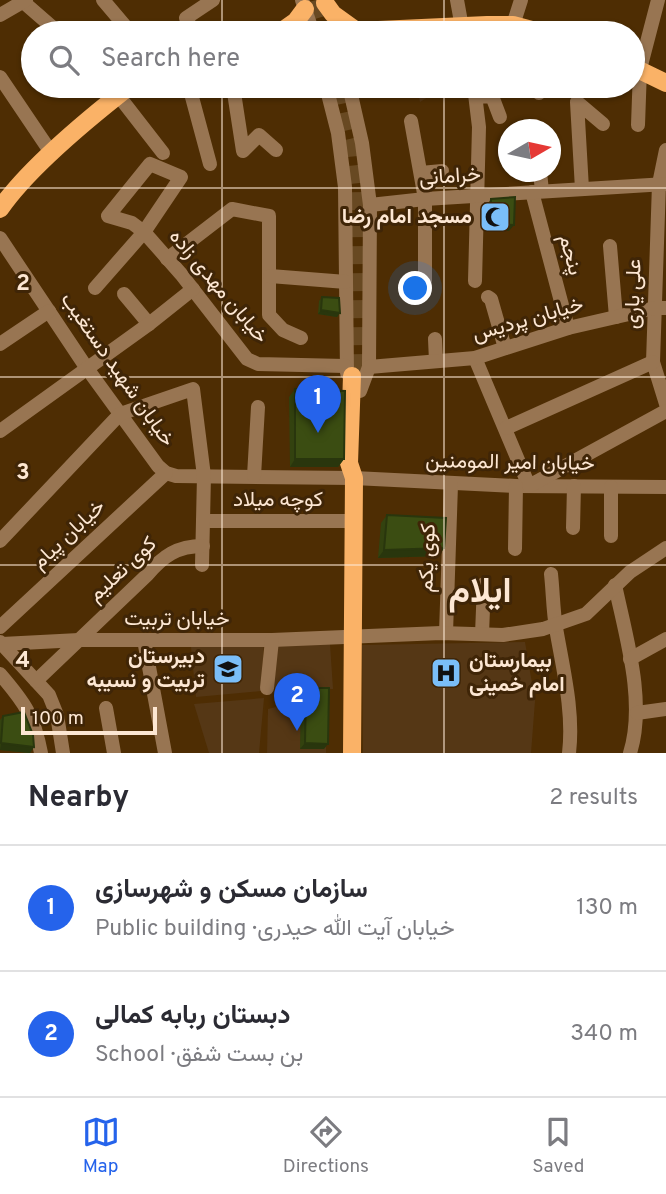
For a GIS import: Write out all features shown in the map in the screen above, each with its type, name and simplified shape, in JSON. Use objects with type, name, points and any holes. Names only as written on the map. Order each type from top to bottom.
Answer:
[{"type":"main road","points":[[325,2],[333,14],[342,21]]},
{"type":"main road","points":[[295,21],[304,4]]},
{"type":"main road","points":[[645,72],[666,83]]},
{"type":"main road","points":[[0,209],[10,195],[111,98]]},
{"type":"main road","points":[[352,753],[354,478],[360,462],[356,378]]},
{"type":"street","points":[[103,0],[121,21]]},
{"type":"street","points":[[188,21],[186,18],[213,0]]},
{"type":"street","points":[[457,0],[460,21]]},
{"type":"street","points":[[514,21],[521,0]]},
{"type":"street","points":[[645,42],[658,0]]},
{"type":"street","points":[[0,15],[23,1],[46,21]]},
{"type":"street","points":[[304,4],[316,13],[325,2]]},
{"type":"street","points":[[325,2],[331,21]]},
{"type":"street","points":[[304,4],[309,21]]},
{"type":"street","points":[[0,77],[52,154]]},
{"type":"street","points":[[126,98],[163,153]]},
{"type":"street","points":[[192,98],[210,164]]},
{"type":"street","points":[[235,98],[243,151],[259,135],[276,150]]},
{"type":"street","points":[[329,98],[338,134],[345,187],[346,282],[356,378]]},
{"type":"street","points":[[352,98],[362,143],[370,205],[356,378]]},
{"type":"street","points":[[475,281],[479,196],[479,127],[476,98]]},
{"type":"street","points":[[493,98],[500,117]]},
{"type":"street","points":[[638,98],[638,125]]},
{"type":"street","points":[[582,189],[577,102],[603,124]]},
{"type":"street","points":[[411,121],[425,200],[425,281]]},
{"type":"street","name":"علی یاری","points":[[666,149],[662,184],[660,340],[653,362],[664,386],[666,404]]},
{"type":"street","name":"خیابان مهدی زاده","points":[[144,232],[181,177],[150,164],[108,216],[132,223],[144,232],[193,289],[247,359],[258,364],[356,378]]},
{"type":"street","points":[[421,173],[442,171]]},
{"type":"street","name":"پنجم","points":[[538,182],[537,192],[568,328]]},
{"type":"street","name":"خرامانی","points":[[370,205],[662,184]]},
{"type":"street","points":[[167,259],[232,209],[269,216],[269,315],[283,330],[301,338]]},
{"type":"street","points":[[95,288],[144,232]]},
{"type":"street","name":"خیابان شهید دستغیب","points":[[0,238],[86,367],[166,474],[354,478]]},
{"type":"street","points":[[610,246],[615,317]]},
{"type":"street","points":[[270,276],[346,282]]},
{"type":"street","points":[[0,431],[149,324],[193,289]]},
{"type":"street","points":[[124,295],[149,324]]},
{"type":"street","points":[[488,297],[505,348]]},
{"type":"street","name":"خیابان پردیس","points":[[356,378],[436,361],[475,358],[568,328],[660,308]]},
{"type":"street","points":[[0,344],[49,311]]},
{"type":"street","points":[[435,339],[436,361]]},
{"type":"street","points":[[475,358],[506,428],[522,486],[515,549]]},
{"type":"street","points":[[506,428],[653,362]]},
{"type":"street","points":[[0,541],[120,414],[193,389],[204,476],[202,565]]},
{"type":"street","points":[[254,476],[258,407]]},
{"type":"street","points":[[522,486],[666,411]]},
{"type":"street","name":"خیابان پیام","points":[[0,627],[166,474]]},
{"type":"street","name":"خیابان امیر المومنین","points":[[354,478],[452,485],[666,487]]},
{"type":"street","name":"کوی یکم","points":[[452,485],[452,637]]},
{"type":"street","points":[[573,528],[574,486]]},
{"type":"street","points":[[611,487],[611,536]]},
{"type":"street","name":"کوچه میلاد","points":[[203,521],[353,521]]},
{"type":"street","name":"کوی تعلیم","points":[[36,681],[147,575],[161,558],[174,550],[203,546]]},
{"type":"street","name":"خیابان تربیت","points":[[1,643],[503,635],[556,625],[586,614],[629,572],[666,548]]},
{"type":"street","points":[[551,573],[556,625],[566,680],[569,753]]},
{"type":"street","points":[[482,634],[484,584]]},
{"type":"street","points":[[615,585],[630,659],[637,713],[635,737],[630,753]]},
{"type":"street","points":[[630,659],[666,639]]},
{"type":"street","points":[[144,640],[165,753]]},
{"type":"street","points":[[267,688],[272,640]]},
{"type":"street","points":[[1,643],[49,695],[54,704],[63,753]]},
{"type":"street","points":[[0,674],[35,723],[41,753]]},
{"type":"street","points":[[106,708],[114,753]]},
{"type":"street","points":[[637,713],[666,709]]},
{"type":"shaded area","name":"بیمارستان امام خمینی","points":[[525,642],[535,701],[531,753],[363,753],[362,645]]},
{"type":"shaded area","name":"دبیرستان تربیت و نسیبه","points":[[264,644],[261,691],[196,697],[191,647]]},
{"type":"shaded area","points":[[273,644],[330,644],[333,689],[268,687]]},
{"type":"shaded area","points":[[326,694],[326,753],[267,753],[268,709],[276,707],[277,695]]},
{"type":"shaded area","points":[[264,698],[259,753],[209,753],[194,704]]},
{"type":"building","points":[[515,197],[514,225],[490,224],[491,199]]},
{"type":"building","points":[[322,297],[339,298],[340,313],[321,310]]},
{"type":"building","points":[[295,389],[345,391],[344,459],[295,459]]},
{"type":"building","points":[[387,515],[446,518],[444,548],[384,550]]},
{"type":"building","points":[[306,688],[329,688],[328,744],[305,743]]},
{"type":"building","points":[[24,712],[33,735],[34,747],[1,743],[3,716]]},
{"type":"tunnel","points":[[316,0],[322,21]]},
{"type":"tunnel","points":[[342,98],[354,155],[358,191],[360,376]]},
{"type":"place","name":"مسجد امام رضا","points":[[495,217]]},
{"type":"place","name":"سازمان مسکن و شهرسازی","points":[[318,433]]},
{"type":"place","name":"دبیرستان تربیت و نسیبه","points":[[228,669]]},
{"type":"place","name":"بیمارستان امام خمینی","points":[[446,673]]},
{"type":"place","name":"دبستان ربابه کمالی","points":[[297,731]]},
{"type":"district","name":"ایلام","points":[[480,593]]}]
